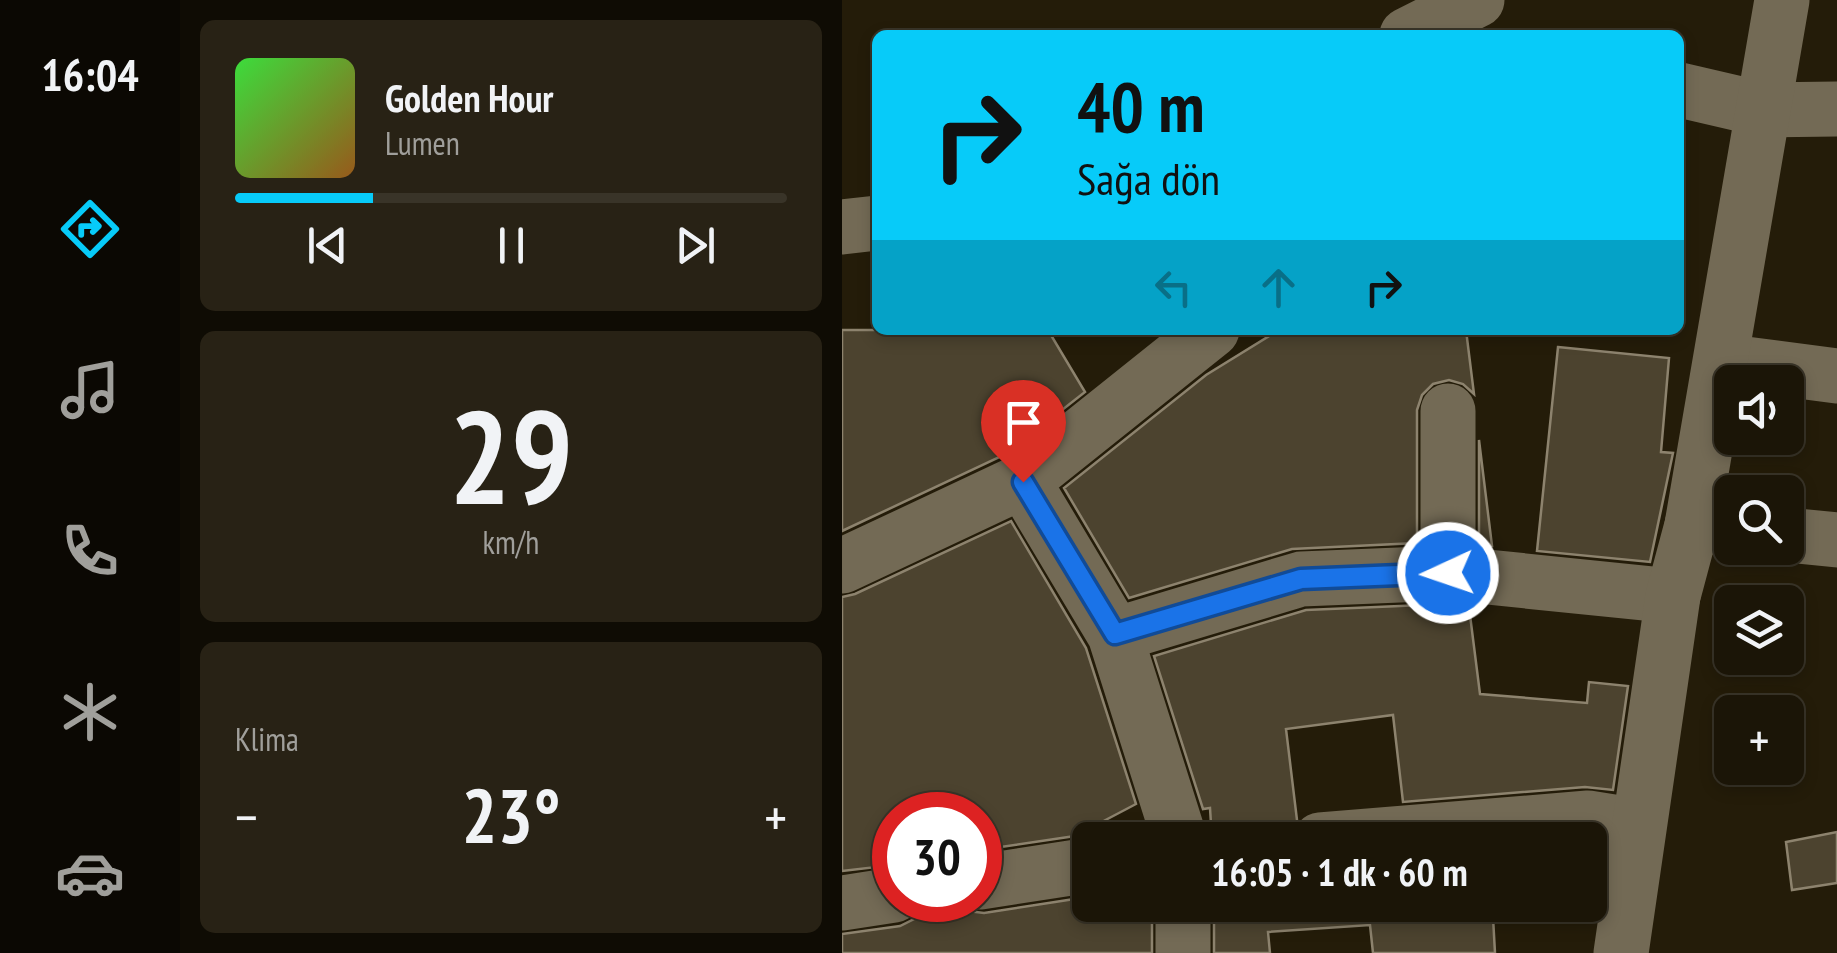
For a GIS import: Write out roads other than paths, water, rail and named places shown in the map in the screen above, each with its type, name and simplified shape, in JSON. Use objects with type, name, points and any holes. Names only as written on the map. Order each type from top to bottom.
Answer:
[{"type":"street","points":[[1417,30],[1477,0]]},
{"type":"street","points":[[1621,953],[1673,596],[1712,527],[1722,361],[1782,0]]},
{"type":"street","points":[[1684,91],[1766,110],[1836,109]]},
{"type":"street","points":[[842,226],[872,223]]},
{"type":"street","points":[[842,566],[1023,482],[1206,335]]},
{"type":"street","points":[[1722,361],[1836,376]]},
{"type":"street","points":[[1448,412],[1448,573]]},
{"type":"street","points":[[1023,482],[1115,634],[1174,822]]},
{"type":"street","points":[[1804,536],[1836,540]]},
{"type":"street","points":[[1115,634],[1301,579],[1448,573],[1673,596]]},
{"type":"street","points":[[1539,822],[1588,818],[1638,826]]},
{"type":"street","points":[[1002,879],[1072,869]]},
{"type":"street","points":[[842,904],[872,899]]},
{"type":"street","points":[[1183,922],[1183,953]]}]
